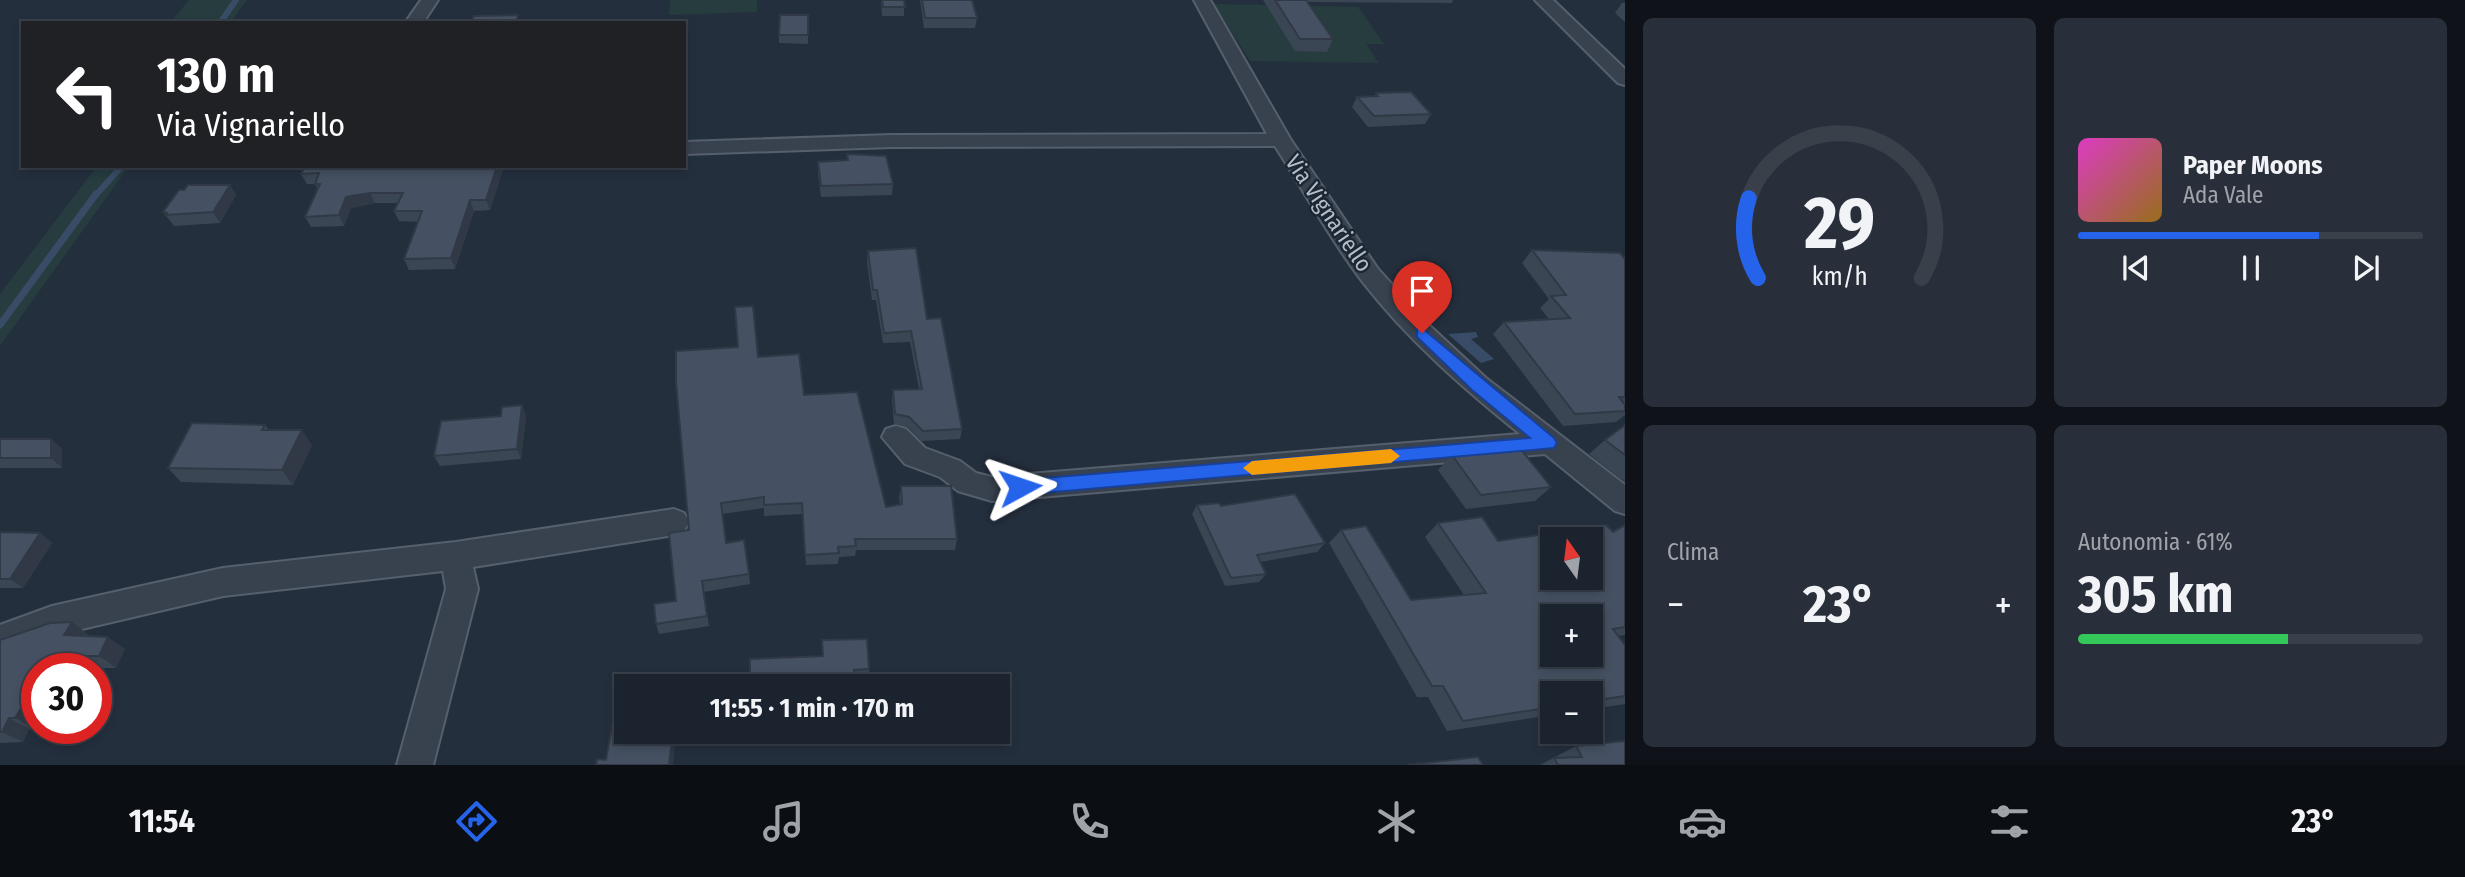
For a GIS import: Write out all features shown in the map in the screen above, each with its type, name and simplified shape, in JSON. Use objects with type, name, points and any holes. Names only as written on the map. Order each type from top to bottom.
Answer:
[{"type":"street","points":[[415,21],[430,0]]},
{"type":"street","name":"Via Vignariello","points":[[1202,0],[1281,140],[1370,275],[1422,333],[1477,385],[1625,502]]},
{"type":"street","points":[[1544,0],[1625,79]]},
{"type":"street","points":[[686,148],[892,141],[1095,143],[1281,140]]},
{"type":"street","points":[[896,437],[915,456],[950,469],[968,483],[992,489],[1548,443]]},
{"type":"street","points":[[0,642],[22,630],[52,621],[124,607],[223,582],[380,562],[456,556],[674,522]]},
{"type":"street","points":[[415,765],[462,589],[456,556]]},
{"type":"green space","points":[[189,0],[247,0],[231,21],[172,21]]},
{"type":"green space","points":[[670,0],[757,0],[757,12],[669,15]]},
{"type":"green space","points":[[1214,4],[1358,7],[1384,44],[1366,44],[1379,63],[1250,61]]},
{"type":"green space","points":[[95,168],[128,168],[0,346],[0,294]]},
{"type":"water","points":[[1476,332],[1478,337],[1471,339],[1494,359],[1481,363],[1448,334]]},
{"type":"building","points":[[882,0],[904,0],[905,7],[883,7]]},
{"type":"building","points":[[922,0],[972,0],[977,18],[925,18]]},
{"type":"building","points":[[1275,0],[1306,0],[1333,39],[1300,39]]},
{"type":"building","points":[[518,15],[516,21],[472,21],[474,16]]},
{"type":"building","points":[[780,15],[808,15],[808,35],[779,35]]},
{"type":"building","points":[[1411,92],[1431,114],[1374,116],[1357,97],[1378,96],[1376,93]]},
{"type":"building","points":[[847,154],[886,156],[893,184],[821,186],[818,162],[848,160]]},
{"type":"building","points":[[304,168],[496,168],[486,200],[470,200],[451,258],[404,259],[422,211],[394,211],[403,193],[370,193],[346,197],[339,215],[305,217],[320,184],[315,184],[319,173],[301,174]]},
{"type":"building","points":[[188,185],[230,185],[213,212],[166,215],[167,213],[163,212],[179,190],[184,190]]},
{"type":"building","points":[[916,248],[927,319],[941,318],[962,429],[923,431],[909,417],[895,414],[893,390],[922,389],[911,331],[884,333],[877,290],[873,290],[868,251]]},
{"type":"building","points":[[1532,250],[1620,253],[1625,259],[1625,397],[1619,397],[1625,405],[1625,411],[1575,414],[1504,322],[1570,318],[1551,296],[1566,295]]},
{"type":"building","points":[[753,306],[758,357],[799,354],[804,395],[857,392],[886,507],[902,504],[901,486],[951,486],[957,539],[855,539],[856,546],[838,547],[839,553],[805,555],[802,503],[764,505],[764,497],[721,503],[726,543],[744,540],[749,574],[702,581],[707,616],[656,624],[654,604],[676,601],[669,533],[689,530],[676,382],[676,351],[738,347],[735,307]]},
{"type":"building","points":[[522,405],[517,449],[434,456],[441,421],[501,416],[502,407]]},
{"type":"building","points":[[192,423],[265,425],[262,430],[302,430],[282,470],[168,468]]},
{"type":"building","points":[[1625,425],[1625,455],[1605,440]]},
{"type":"building","points":[[0,439],[51,439],[51,458],[0,458]]},
{"type":"building","points":[[1519,447],[1551,487],[1481,495],[1452,455]]},
{"type":"building","points":[[1295,494],[1325,543],[1257,555],[1266,574],[1231,578],[1197,505],[1219,503],[1221,506]]},
{"type":"building","points":[[1482,517],[1498,541],[1540,535],[1540,590],[1603,590],[1603,527],[1592,527],[1606,525],[1613,532],[1625,525],[1625,627],[1613,629],[1625,645],[1625,696],[1603,699],[1603,681],[1540,681],[1540,709],[1463,721],[1443,686],[1432,686],[1341,530],[1366,526],[1411,600],[1486,593],[1438,523]]},
{"type":"building","points":[[1,532],[40,533],[10,579],[0,579]]},
{"type":"building","points":[[72,622],[64,635],[108,637],[100,653],[21,653],[21,708],[15,718],[9,718],[0,732],[0,640],[50,623]]},
{"type":"building","points":[[867,639],[869,669],[854,670],[854,674],[750,674],[750,659],[823,656],[822,640]]},
{"type":"building","points":[[612,727],[614,744],[672,744],[669,765],[596,765],[597,759],[606,760]]},
{"type":"building","points":[[1625,741],[1625,765],[1558,765],[1554,758],[1582,757],[1576,746]]},
{"type":"building","points":[[1478,757],[1483,765],[1408,765]]},
{"type":"waterway","points":[[221,21],[236,0]]},
{"type":"waterway","points":[[95,196],[120,168]]},
{"type":"waterway","points":[[0,325],[96,194]]},
{"type":"slow traffic","points":[[1252,468],[1391,456]]},
{"type":"route","points":[[1020,487],[1548,443],[1477,385],[1422,333]]}]
